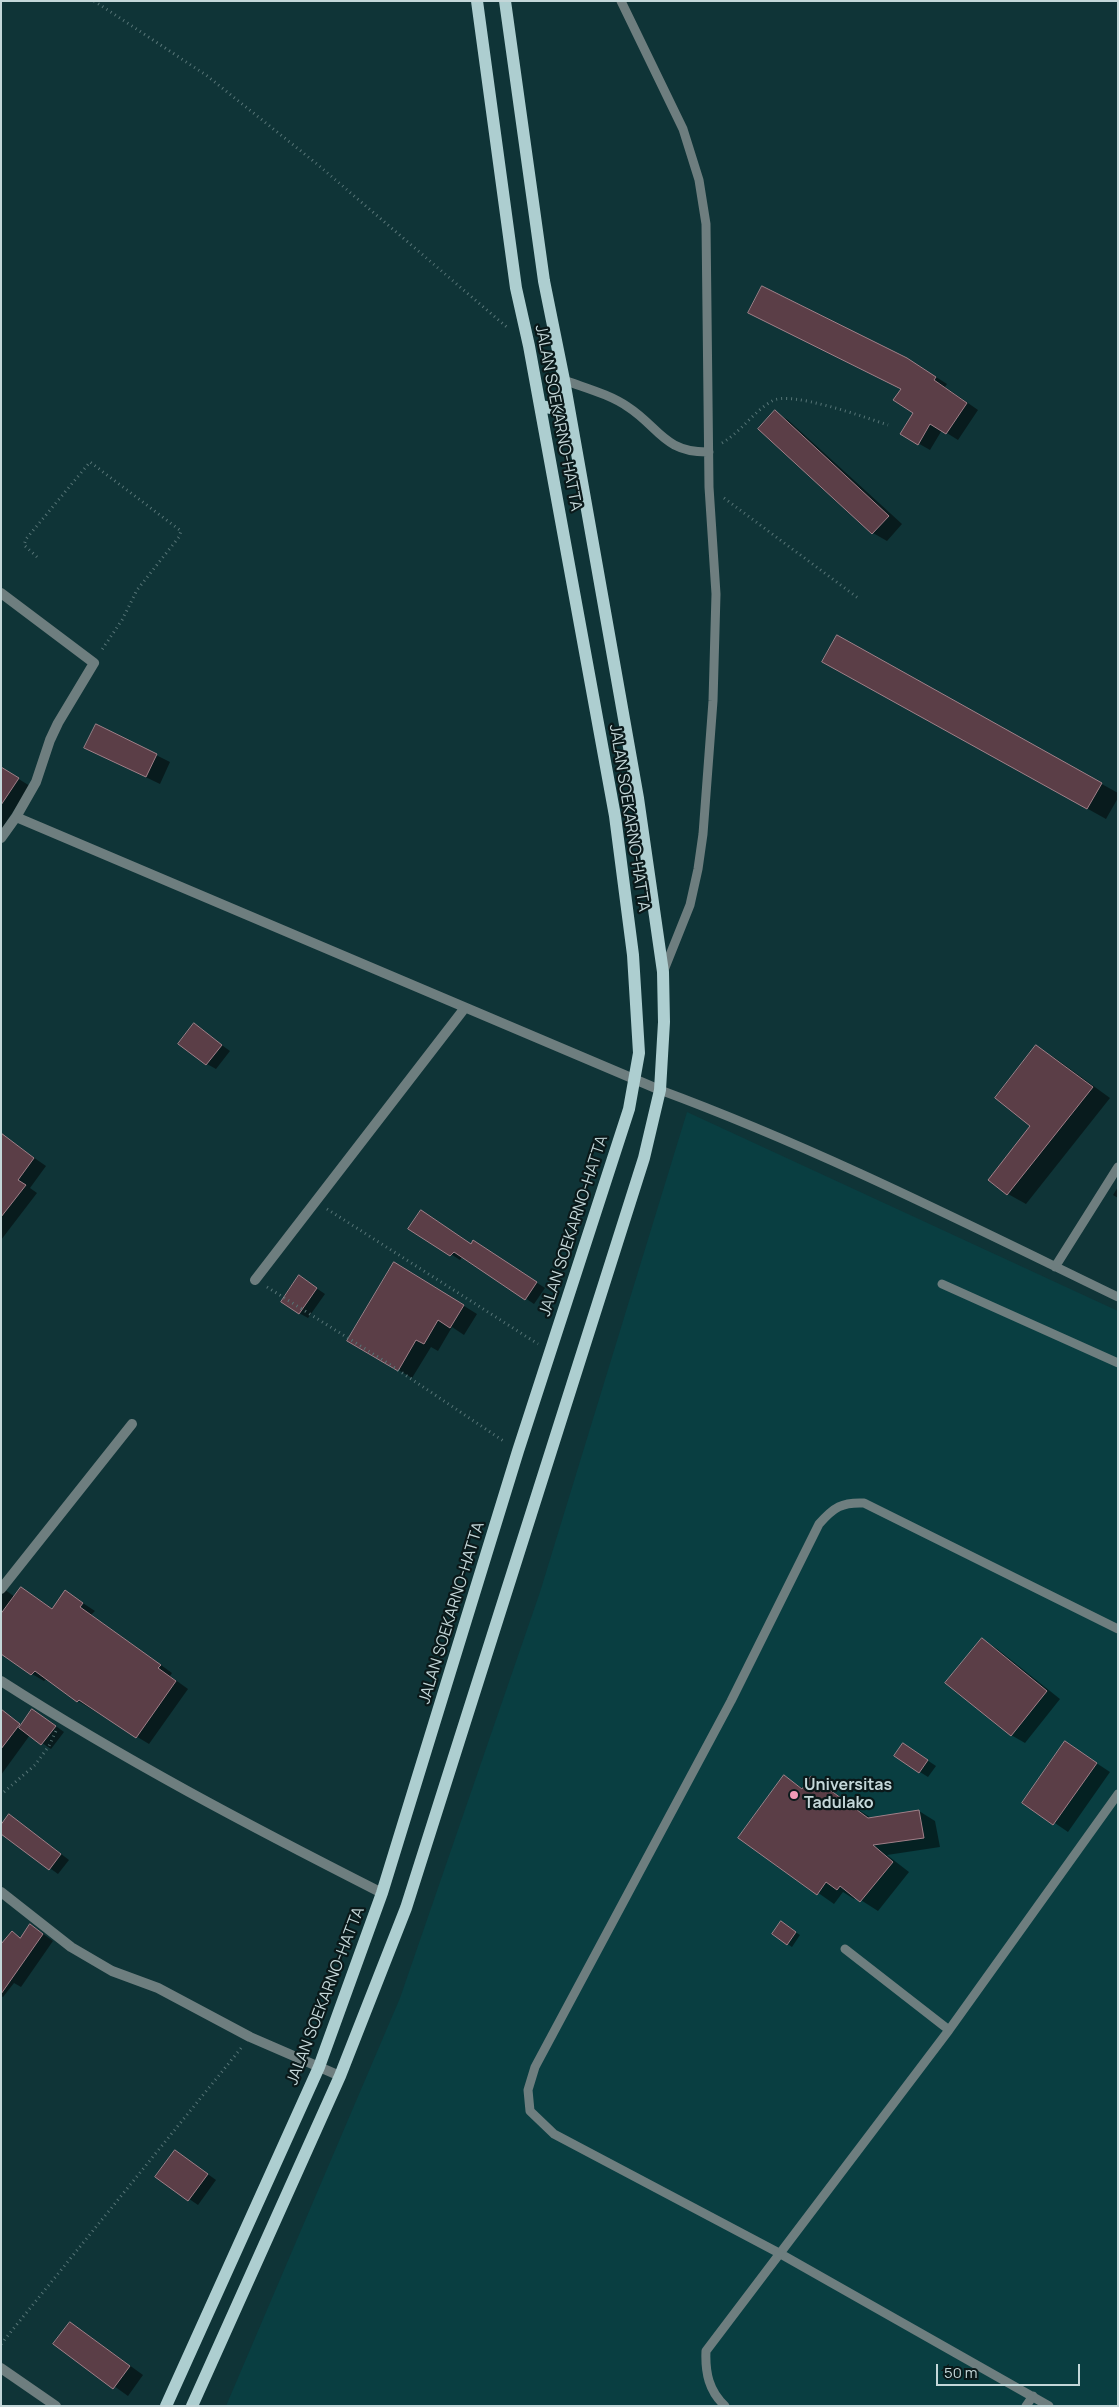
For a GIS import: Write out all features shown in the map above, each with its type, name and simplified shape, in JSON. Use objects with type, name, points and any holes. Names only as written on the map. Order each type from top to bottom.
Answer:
[{"type":"main road","name":"JALAN SOEKARNO-HATTA","points":[[166,2406],[318,2067],[382,1893],[549,1352],[629,1110],[636,1080],[639,1053],[632,955],[615,816],[529,346],[516,288],[477,1]]},
{"type":"main road","name":"JALAN SOEKARNO-HATTA","points":[[192,2406],[340,2076],[406,1908],[644,1158],[660,1090],[664,1022],[663,972],[636,789],[564,380],[544,281],[505,1]]},
{"type":"main road","points":[[540,406],[569,410]]},
{"type":"street","points":[[1,593],[94,662],[94,665],[58,723],[50,740],[36,782],[16,817],[1,838]]},
{"type":"street","points":[[16,817],[464,1009],[660,1090]]},
{"type":"street","points":[[255,1280],[464,1009]]},
{"type":"street","points":[[1,1589],[132,1424]]},
{"type":"street","points":[[1,1681],[61,1720],[178,1787],[382,1893]]},
{"type":"street","points":[[1,1892],[71,1947],[112,1971],[158,1988],[250,2036],[340,2076]]},
{"type":"street","points":[[1,2368],[56,2406]]},
{"type":"lane","points":[[621,1],[682,129],[699,180],[706,224],[709,487],[716,594],[713,701],[703,834],[690,905],[663,972]]},
{"type":"lane","points":[[564,380],[624,404],[665,440],[687,451],[709,452]]},
{"type":"lane","points":[[660,1090],[805,1147],[1118,1297]]},
{"type":"lane","points":[[1055,1267],[1118,1167]]},
{"type":"lane","points":[[942,1284],[1118,1363]]},
{"type":"lane","points":[[1048,2406],[779,2253],[554,2134],[530,2111],[528,2090],[534,2067],[731,1701],[819,1524],[831,1511],[847,1502],[864,1503],[1118,1629]]},
{"type":"lane","points":[[724,2406],[714,2396],[705,2370],[706,2352],[949,2030],[1118,1794]]},
{"type":"lane","points":[[845,1949],[949,2030]]},
{"type":"lane","points":[[1026,2406],[1033,2396]]},
{"type":"path","points":[[94,1],[206,75],[303,152],[529,346]]},
{"type":"path","points":[[709,452],[729,439],[754,413],[775,399],[818,402],[888,425]]},
{"type":"path","points":[[37,557],[24,545],[26,539],[90,462],[181,531],[179,537],[137,590],[122,620],[94,662]]},
{"type":"path","points":[[709,487],[858,598]]},
{"type":"path","points":[[317,1202],[549,1352]]},
{"type":"path","points":[[255,1280],[386,1362],[518,1451]]},
{"type":"path","points":[[4,1792],[35,1765],[48,1746],[61,1720]]},
{"type":"path","points":[[1,2344],[250,2036]]},
{"type":"shaded area","name":"Universitas Tadulako","points":[[687,1112],[1118,1311],[1118,2406],[226,2406],[400,1998],[540,1592]]},
{"type":"building","points":[[762,286],[907,358],[936,377],[934,380],[967,403],[946,434],[930,424],[918,445],[900,434],[913,413],[893,400],[901,389],[748,313]]},
{"type":"building","points":[[775,410],[889,516],[872,534],[758,429]]},
{"type":"building","points":[[837,635],[1102,783],[1087,809],[822,662]]},
{"type":"building","points":[[96,724],[157,754],[146,777],[84,748]]},
{"type":"building","points":[[1,767],[19,778],[1,805]]},
{"type":"building","points":[[194,1023],[222,1045],[206,1065],[178,1044]]},
{"type":"building","points":[[1036,1045],[1093,1087],[1007,1195],[988,1180],[1030,1126],[995,1098]]},
{"type":"building","points":[[1,1133],[34,1158],[18,1180],[26,1185],[1,1217]]},
{"type":"building","points":[[421,1210],[471,1244],[473,1240],[537,1282],[525,1300],[454,1252],[450,1256],[408,1229]]},
{"type":"building","points":[[394,1262],[464,1305],[450,1328],[438,1320],[424,1344],[416,1340],[398,1371],[347,1341]]},
{"type":"building","points":[[299,1275],[317,1288],[299,1314],[281,1302]]},
{"type":"building","points":[[21,1587],[52,1609],[65,1590],[83,1603],[80,1607],[161,1665],[158,1668],[176,1681],[136,1738],[79,1700],[77,1702],[35,1671],[31,1675],[1,1654],[1,1614]]},
{"type":"building","points":[[982,1638],[1047,1691],[1011,1736],[945,1683]]},
{"type":"building","points":[[1,1709],[20,1724],[1,1749]]},
{"type":"building","points":[[32,1709],[56,1726],[41,1745],[19,1728]]},
{"type":"building","points":[[1065,1741],[1097,1763],[1053,1825],[1022,1803]]},
{"type":"building","points":[[903,1743],[928,1760],[919,1773],[894,1756]]},
{"type":"building","points":[[784,1775],[802,1789],[811,1776],[868,1818],[919,1810],[924,1838],[873,1845],[893,1862],[860,1902],[840,1886],[837,1890],[826,1882],[817,1895],[738,1838]]},
{"type":"building","points":[[9,1814],[61,1854],[49,1870],[1,1834],[1,1825]]},
{"type":"building","points":[[781,1921],[796,1932],[787,1945],[772,1934]]},
{"type":"building","points":[[30,1924],[43,1934],[1,1994],[1,1944],[12,1931],[20,1938]]},
{"type":"building","points":[[175,2150],[208,2174],[188,2201],[155,2177]]},
{"type":"building","points":[[70,2322],[130,2366],[113,2389],[53,2344]]},
{"type":"place","name":"Universitas Tadulako","points":[[794,1795]]}]
